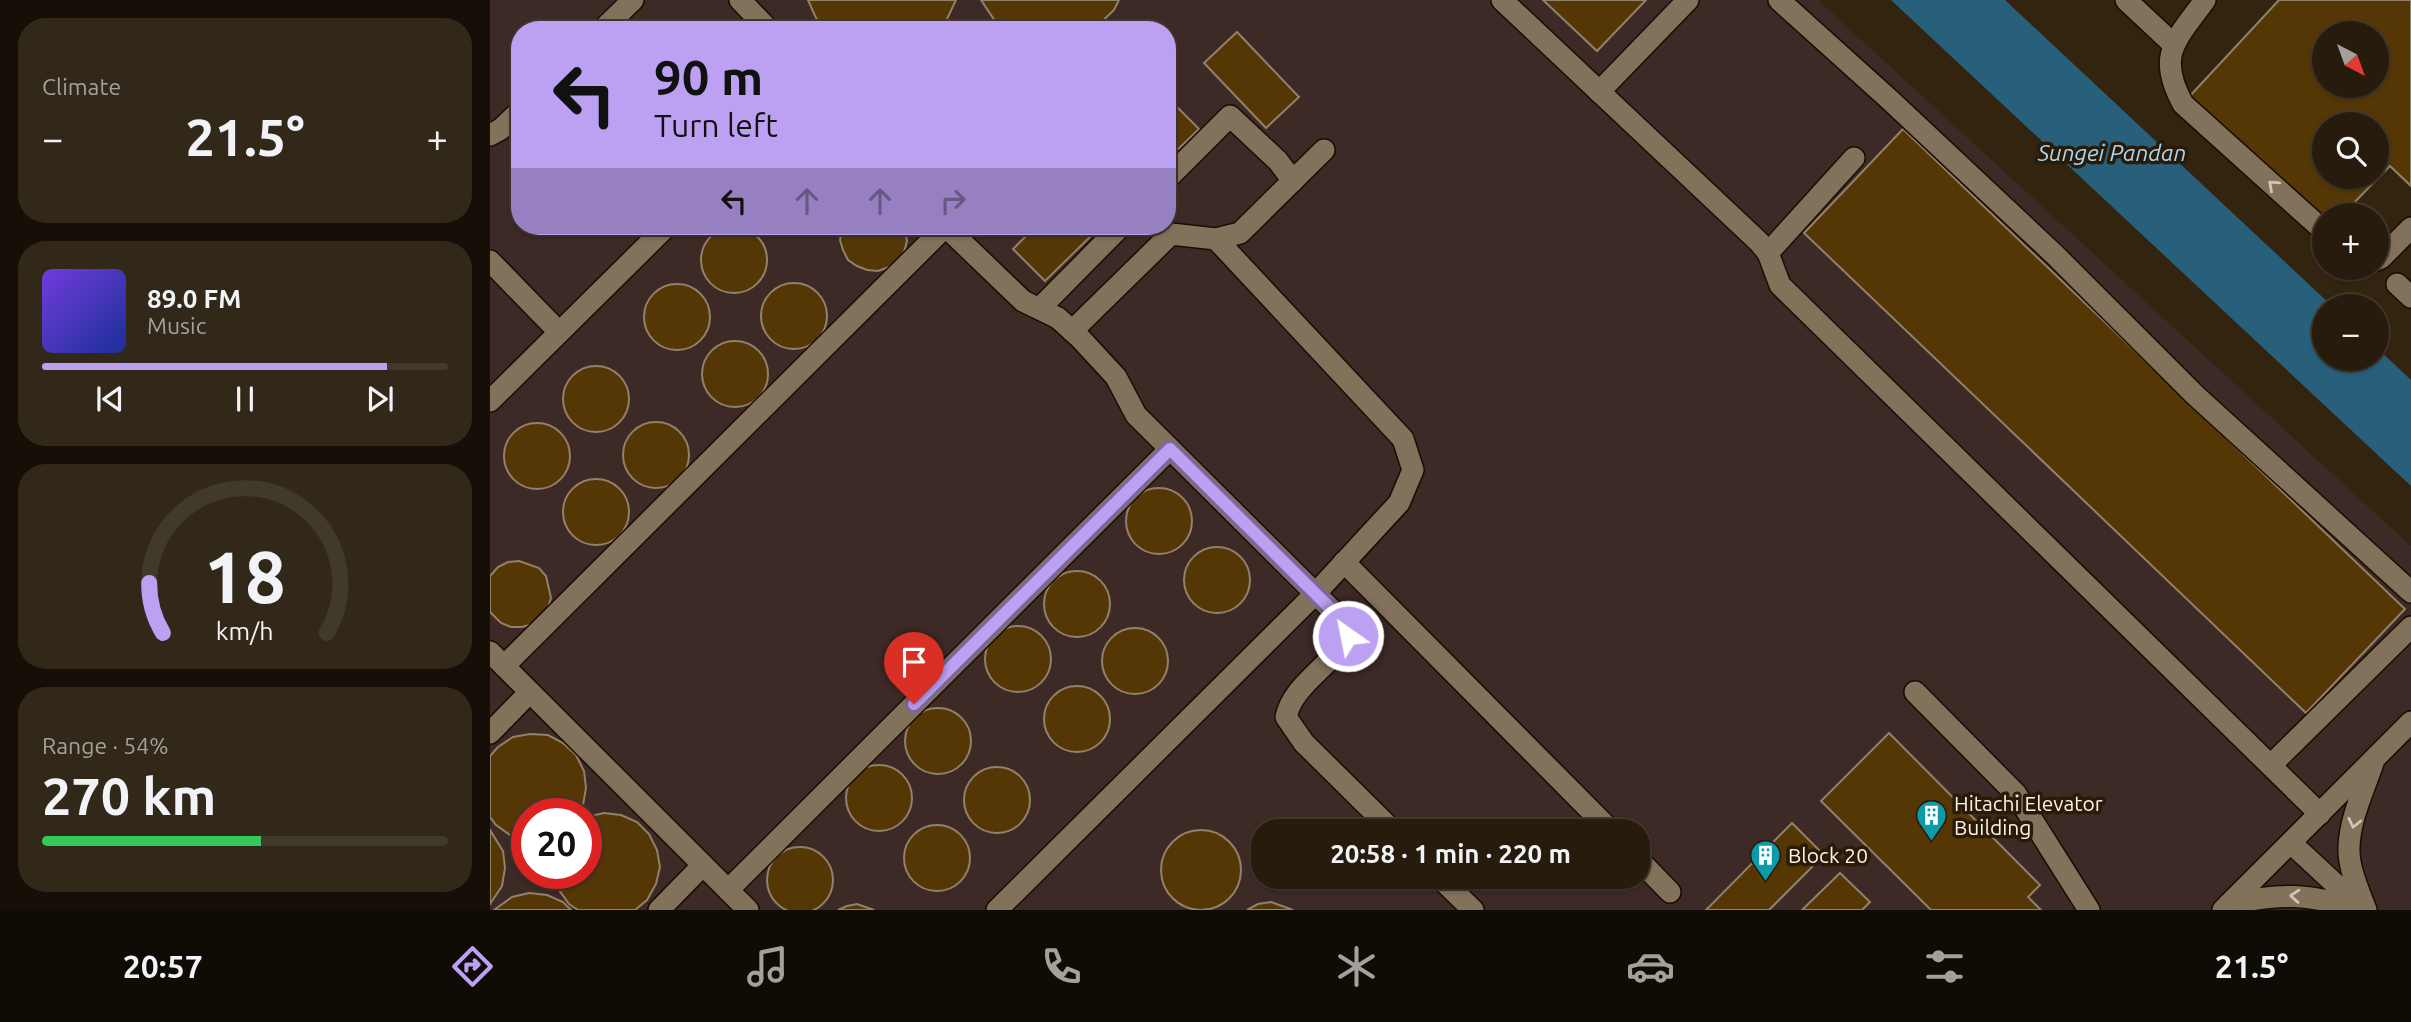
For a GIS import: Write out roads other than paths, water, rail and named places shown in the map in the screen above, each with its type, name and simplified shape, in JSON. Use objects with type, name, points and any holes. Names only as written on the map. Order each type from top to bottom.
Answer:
[{"type":"street","points":[[612,21],[633,0]]},
{"type":"street","points":[[740,0],[760,21]]},
{"type":"street","points":[[1502,0],[1768,253],[1780,285],[2320,814]]},
{"type":"street","points":[[1599,92],[1688,0]]},
{"type":"street","points":[[1780,0],[2045,246],[2195,395],[2411,592]]},
{"type":"street","points":[[2126,0],[2173,44]]},
{"type":"street","points":[[2206,0],[2173,44],[2169,69],[2173,87],[2183,104],[2312,220]]},
{"type":"street","points":[[1176,170],[1230,116],[1278,161],[1293,181]]},
{"type":"street","points":[[490,135],[511,120]]},
{"type":"street","points":[[1176,235],[1216,239],[1240,233],[1324,150]]},
{"type":"street","points":[[1768,253],[1854,158]]},
{"type":"street","points":[[2389,250],[2411,228]]},
{"type":"street","points":[[490,401],[658,235]]},
{"type":"street","points":[[748,910],[497,659],[937,235]]},
{"type":"street","points":[[955,235],[1023,301],[1058,318],[1072,331],[1116,377],[1136,415],[1344,622],[1348,636],[1341,648],[1289,702],[1286,718],[1304,743],[1381,819]]},
{"type":"street","points":[[1040,308],[1112,235]]},
{"type":"street","points":[[1072,331],[1170,235]]},
{"type":"street","points":[[997,910],[1315,594],[1399,503],[1413,470],[1403,439],[1216,239]]},
{"type":"street","points":[[490,261],[559,332]]},
{"type":"street","points":[[728,890],[1170,449]]},
{"type":"street","points":[[1344,562],[1599,819]]},
{"type":"street","points":[[2271,765],[2411,627]]},
{"type":"street","points":[[490,733],[530,692]]},
{"type":"street","points":[[1916,692],[2016,794],[2089,910]]},
{"type":"street","points":[[2226,907],[2411,722]]},
{"type":"street","points":[[2363,910],[2349,848],[2352,827],[2375,758]]},
{"type":"street","points":[[2291,844],[2363,910]]},
{"type":"street","points":[[659,910],[703,865]]},
{"type":"street","points":[[1650,871],[1671,892]]},
{"type":"street","points":[[1451,889],[1473,910]]},
{"type":"street","points":[[2226,907],[2283,895],[2332,901],[2363,910]]},
{"type":"water","name":"Sungei Pandan","points":[[1891,0],[2005,0],[2319,294],[2312,294],[2312,371],[2389,371],[2389,359],[2411,380],[2411,486]]},
{"type":"place","name":"Hitachi Elevator Building","points":[[1931,843]]},
{"type":"place","name":"Block 20","points":[[1765,883]]}]
